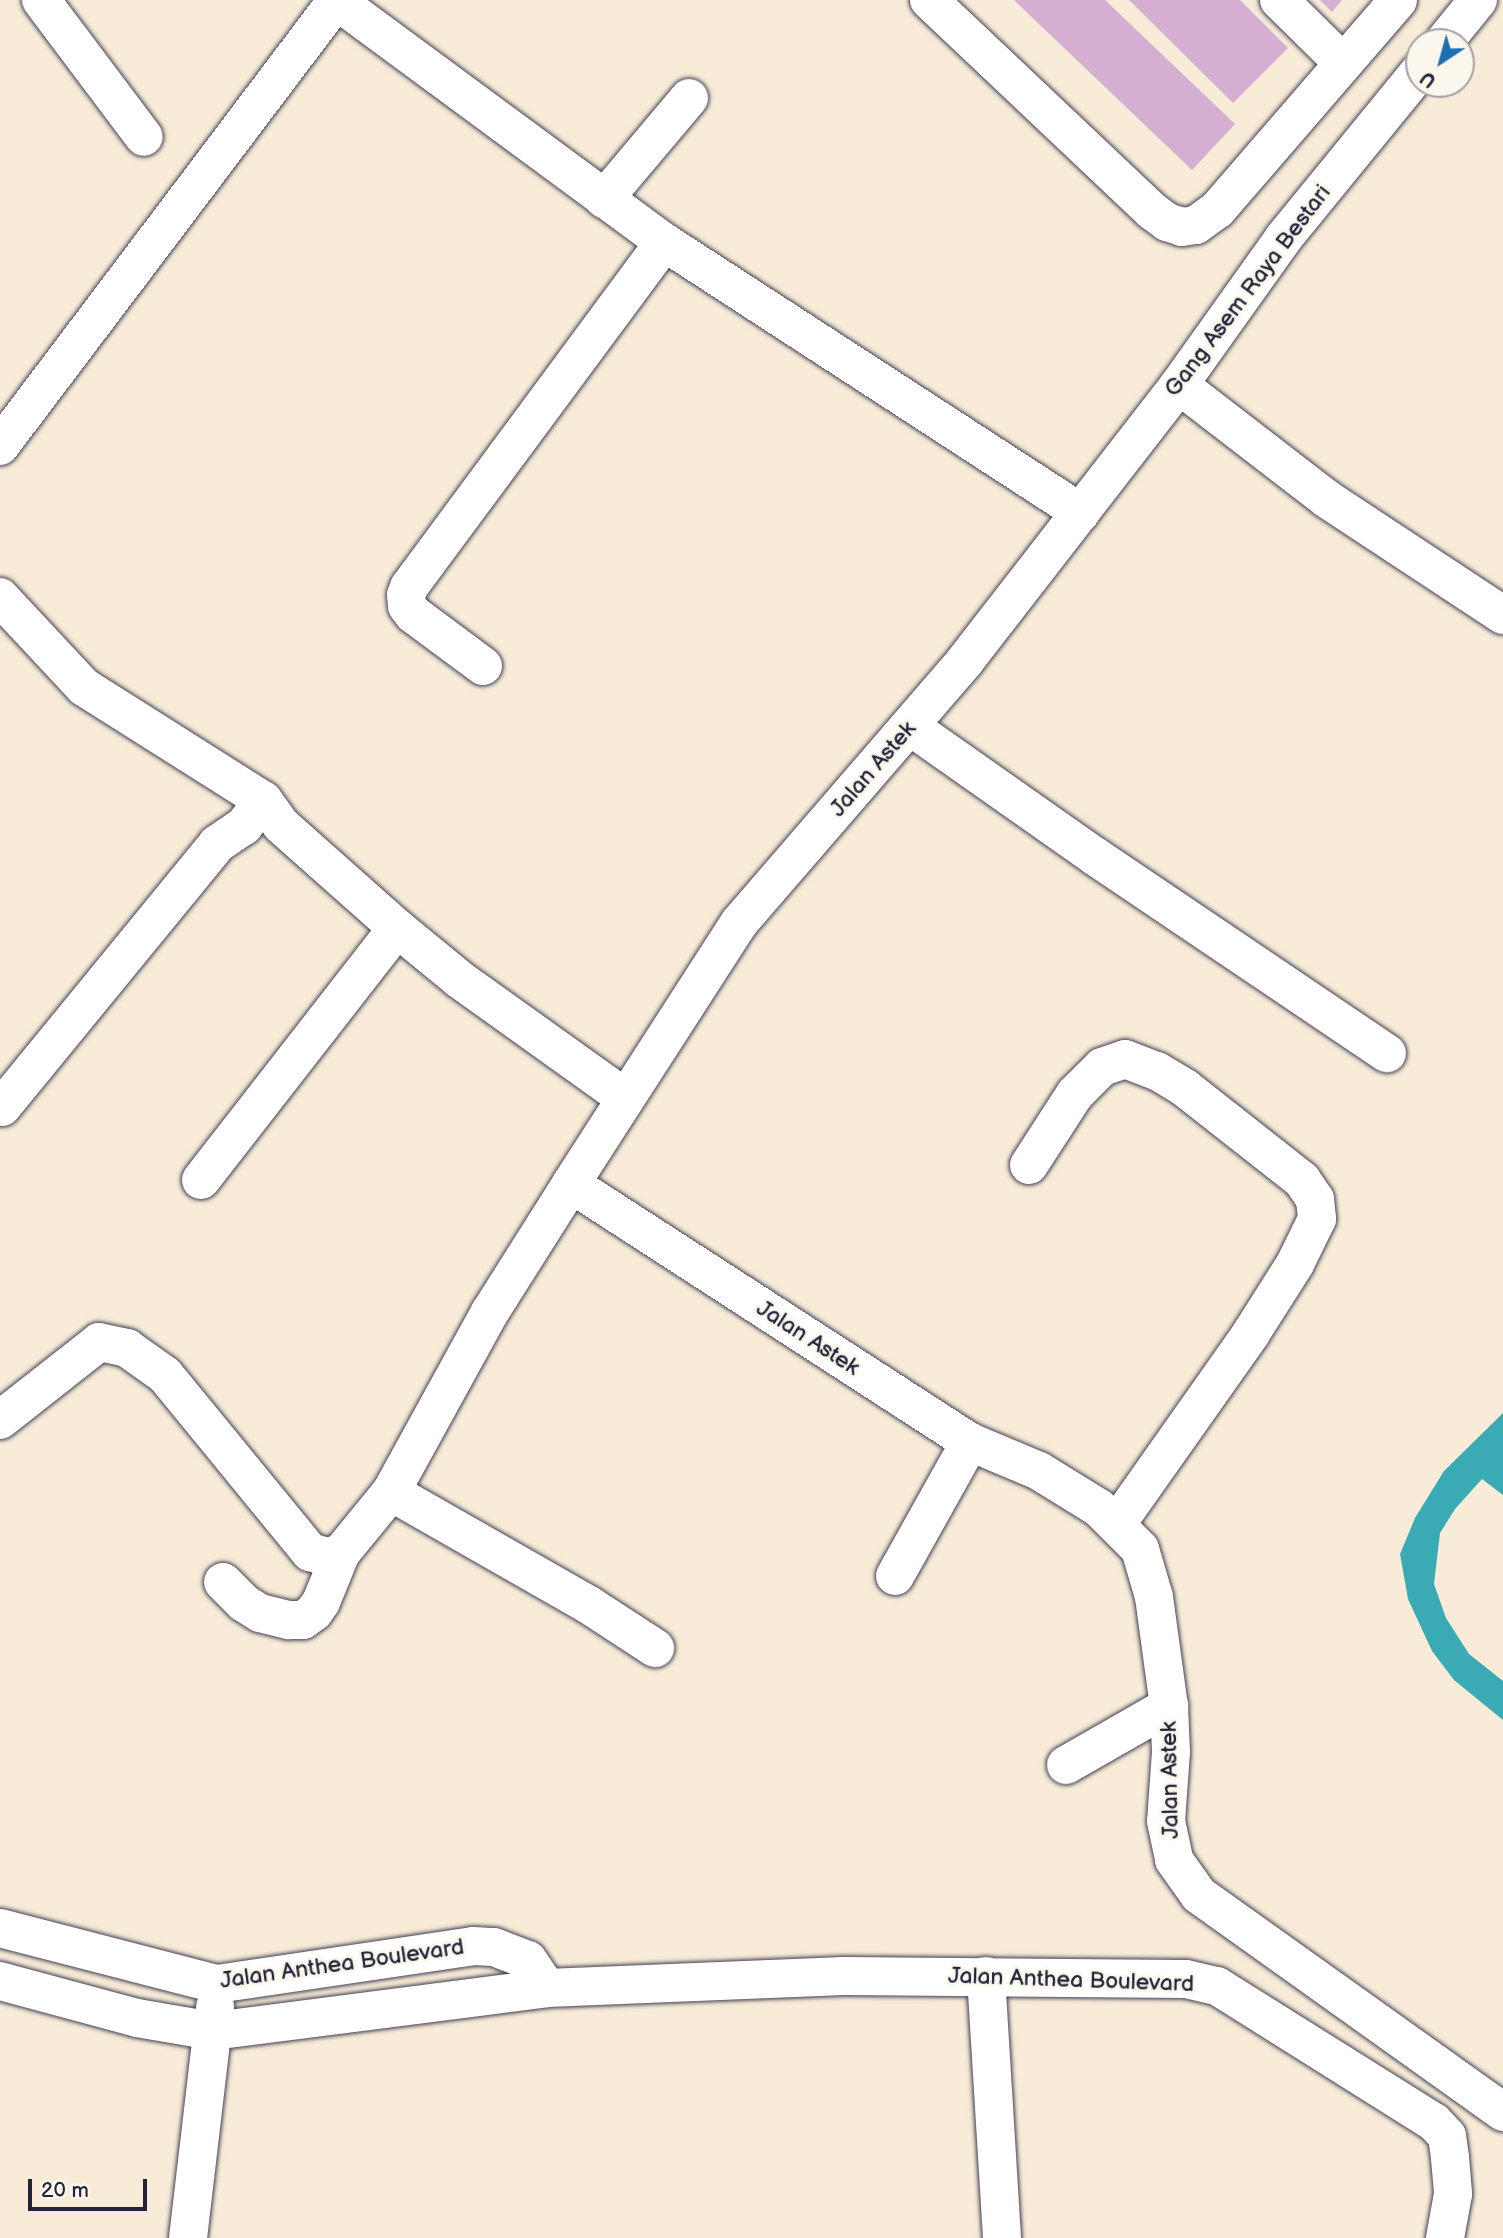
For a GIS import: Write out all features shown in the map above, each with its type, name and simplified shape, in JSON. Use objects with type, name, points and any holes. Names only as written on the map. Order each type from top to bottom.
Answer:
[{"type":"street","points":[[41,0],[144,137]]},
{"type":"street","points":[[929,0],[1152,211],[1167,222],[1182,227],[1196,225],[1217,210],[1398,0]]},
{"type":"street","points":[[1279,0],[1343,63]]},
{"type":"street","points":[[1455,28],[1478,0]]},
{"type":"street","points":[[0,446],[337,1],[664,242],[1081,513]]},
{"type":"street","name":"Gang Asem Raya Bestari","points":[[1081,513],[1179,385],[1283,239],[1405,89]]},
{"type":"street","points":[[604,199],[690,99]]},
{"type":"street","points":[[483,666],[413,614],[407,606],[409,587],[664,242]]},
{"type":"street","points":[[1179,385],[1327,499],[1503,615]]},
{"type":"street","name":"Jalan Astek","points":[[1081,513],[911,727],[739,923],[571,1184],[970,1442],[1039,1471],[1099,1508],[1140,1549],[1154,1597],[1168,1706],[1171,1752],[1166,1821],[1174,1860],[1199,1895],[1503,2112]]},
{"type":"street","points":[[0,597],[84,687],[263,800],[281,825],[397,928],[459,979],[625,1098]]},
{"type":"street","points":[[911,727],[1096,857],[1387,1053]]},
{"type":"street","points":[[2,1107],[217,844],[244,825],[263,800]]},
{"type":"street","points":[[201,1180],[397,928]]},
{"type":"street","points":[[1029,1165],[1075,1094],[1102,1067],[1125,1059],[1157,1071],[1185,1088],[1302,1180],[1315,1199],[1317,1219],[1295,1264],[1250,1335],[1116,1525]]},
{"type":"street","points":[[223,1582],[244,1604],[260,1613],[289,1620],[303,1620],[314,1612],[321,1602],[341,1553],[391,1492],[490,1312],[571,1184]]},
{"type":"street","points":[[0,1420],[99,1342],[127,1348],[165,1375],[310,1552],[327,1557],[341,1553]]},
{"type":"street","points":[[895,1576],[970,1442]]},
{"type":"street","points":[[391,1492],[589,1605],[655,1648]]},
{"type":"street","points":[[1066,1765],[1168,1706]]},
{"type":"street","name":"Jalan Anthea Boulevard","points":[[0,1928],[217,1984],[473,1947],[494,1947],[527,1960],[547,1988]]},
{"type":"street","name":"Jalan Anthea Boulevard","points":[[0,1981],[137,2018],[213,2031],[547,1988],[844,1976],[1186,1979],[1217,1986],[1434,2122],[1447,2136],[1453,2194],[1445,2238]]},
{"type":"street","points":[[986,1976],[1002,2238]]},
{"type":"street","points":[[188,2238],[217,1984]]},
{"type":"water","points":[[1503,1413],[1503,1495],[1482,1479],[1455,1509],[1440,1533],[1434,1584],[1446,1618],[1469,1654],[1503,1681],[1503,1720],[1454,1680],[1432,1651],[1408,1599],[1400,1554],[1415,1518],[1444,1471]]},
{"type":"building","points":[[1014,0],[1105,0],[1235,124],[1192,170]]},
{"type":"building","points":[[1129,0],[1240,0],[1288,48],[1233,103]]},
{"type":"building","points":[[1320,0],[1342,0],[1332,12]]}]
